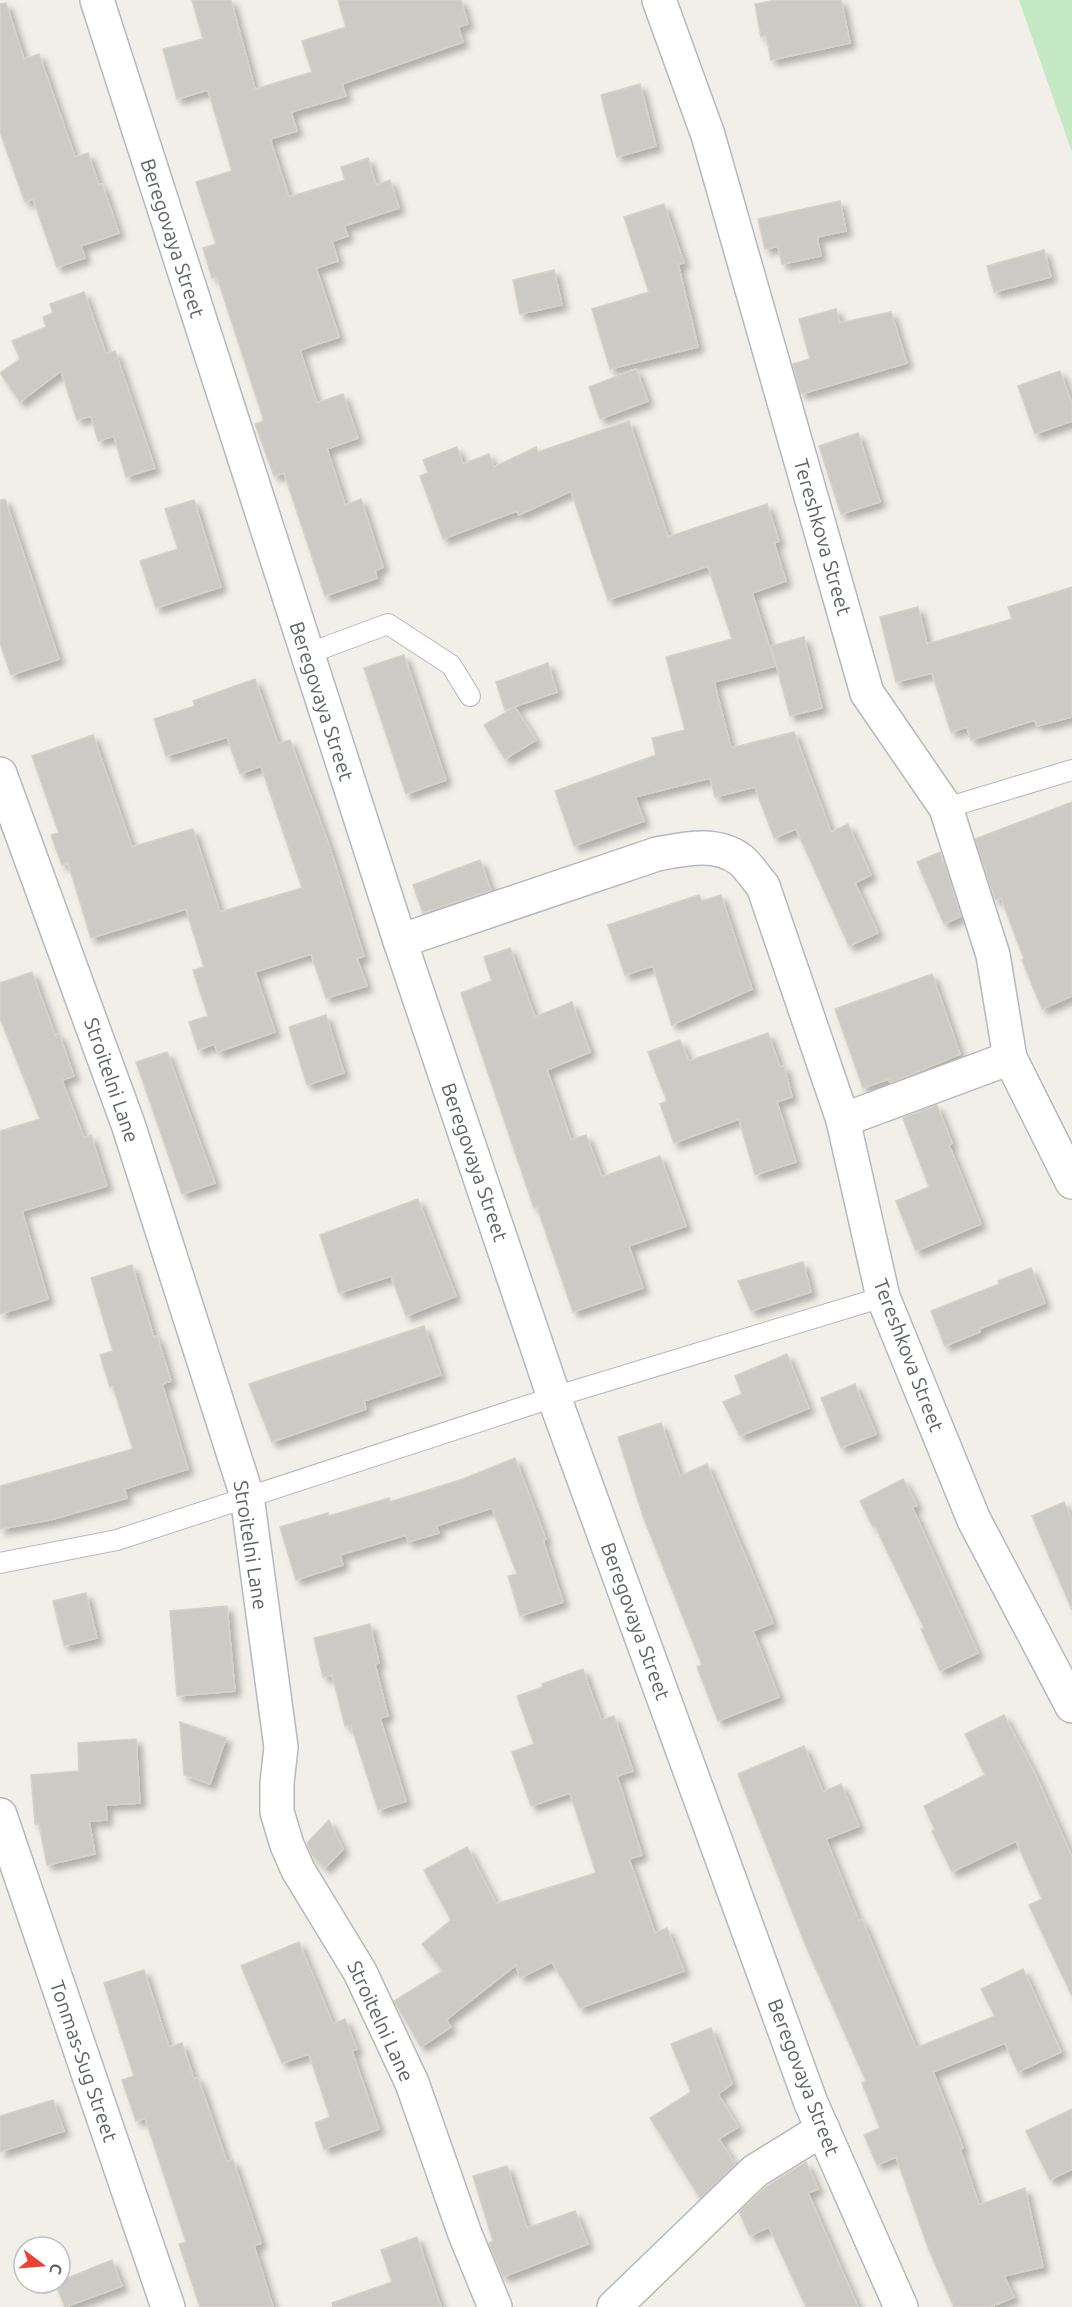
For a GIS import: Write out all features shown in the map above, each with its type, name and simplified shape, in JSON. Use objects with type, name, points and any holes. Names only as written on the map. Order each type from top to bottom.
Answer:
[{"type":"street","name":"Beregovaya Street","points":[[97,0],[400,941],[554,1397],[823,2129],[902,2307]]},
{"type":"street","name":"Tereshkova Street","points":[[659,0],[708,135],[867,693],[946,808],[993,955],[1010,1058],[1072,1182]]},
{"type":"street","name":"Stroitelni Lane","points":[[0,774],[128,1124],[247,1496],[281,1747],[277,1812],[284,1834],[297,1870],[322,1906],[360,1972],[411,2083],[465,2234],[495,2307]]},
{"type":"street","name":"Tereshkova Street","points":[[400,941],[657,854],[688,848],[716,848],[741,860],[763,886],[843,1120],[883,1297],[974,1520],[1072,1706]]},
{"type":"street","points":[[843,1120],[1010,1058]]},
{"type":"street","name":"Tonmas-Sug Street","points":[[0,1815],[168,2307]]},
{"type":"street","points":[[614,2307],[755,2171],[823,2129]]},
{"type":"lane","points":[[307,654],[388,624],[451,665],[470,696]]},
{"type":"lane","points":[[946,808],[1072,770]]},
{"type":"lane","points":[[0,1563],[117,1540],[554,1397],[883,1297]]},
{"type":"green space","points":[[1019,0],[1072,0],[1072,152]]},
{"type":"building","points":[[192,0],[231,0],[255,89],[312,72],[302,41],[346,27],[338,0],[461,0],[468,24],[458,27],[463,42],[342,84],[346,96],[291,112],[297,131],[270,139],[289,197],[345,180],[341,167],[368,158],[376,185],[390,180],[399,208],[344,226],[348,236],[332,241],[338,261],[316,268],[339,337],[300,350],[317,403],[343,394],[358,438],[327,449],[345,505],[361,499],[383,567],[375,571],[377,578],[325,596],[284,473],[274,476],[255,424],[264,421],[217,277],[212,278],[203,248],[216,244],[196,182],[232,171],[208,90],[177,99],[163,49],[203,39]]},
{"type":"building","points":[[776,0],[841,0],[850,43],[771,60],[766,35],[761,37],[755,4]]},
{"type":"building","points":[[6,3],[24,59],[39,54],[75,157],[88,153],[99,185],[102,184],[119,233],[81,246],[85,258],[57,267],[33,199],[25,202],[0,132],[0,4]]},
{"type":"building","points":[[640,84],[656,146],[617,157],[601,95]]},
{"type":"building","points":[[840,201],[846,231],[817,237],[821,256],[782,264],[778,246],[765,249],[758,219]]},
{"type":"building","points":[[664,204],[684,263],[678,264],[698,347],[610,369],[592,309],[649,292],[624,217]]},
{"type":"building","points":[[1044,250],[1051,277],[994,292],[987,266]]},
{"type":"building","points":[[554,270],[562,305],[520,314],[513,280]]},
{"type":"building","points":[[84,292],[106,354],[115,351],[155,468],[126,477],[114,436],[98,441],[91,416],[77,420],[61,371],[20,402],[0,373],[20,359],[12,341],[46,327],[43,317],[53,313],[50,304]]},
{"type":"building","points":[[836,309],[840,323],[891,312],[907,363],[801,394],[793,364],[810,359],[799,319]]},
{"type":"building","points":[[636,369],[648,401],[600,419],[589,387]]},
{"type":"building","points":[[1060,371],[1072,404],[1072,421],[1035,434],[1018,386]]},
{"type":"building","points":[[629,421],[668,537],[767,504],[779,541],[774,543],[786,581],[752,593],[776,666],[714,682],[731,748],[794,732],[831,832],[848,824],[871,875],[855,883],[878,933],[849,946],[796,829],[774,838],[755,787],[715,797],[710,778],[635,797],[644,821],[574,846],[555,791],[656,755],[652,738],[685,730],[666,657],[732,639],[708,566],[608,600],[571,491],[519,515],[517,511],[443,539],[420,476],[428,473],[423,460],[457,447],[463,464],[489,454],[494,467],[536,447],[538,452]]},
{"type":"building","points":[[858,433],[880,502],[841,514],[819,446]]},
{"type":"building","points":[[5,499],[59,659],[11,675],[0,643],[0,500]]},
{"type":"building","points":[[194,500],[221,587],[156,608],[140,561],[178,549],[165,509]]},
{"type":"building","points":[[1072,587],[1072,717],[1037,726],[1035,720],[971,740],[967,727],[951,732],[932,673],[896,682],[880,617],[918,607],[927,644],[1012,619],[1008,607]]},
{"type":"building","points":[[804,637],[822,708],[790,716],[771,646]]},
{"type":"building","points":[[404,655],[446,780],[406,794],[364,668]]},
{"type":"building","points":[[548,663],[557,692],[505,710],[496,682]]},
{"type":"building","points":[[255,679],[278,744],[290,740],[330,848],[364,956],[357,959],[367,986],[326,998],[311,954],[255,972],[275,1032],[218,1052],[214,1044],[198,1050],[189,1022],[208,1016],[193,970],[204,967],[186,909],[91,938],[68,863],[62,865],[51,835],[59,833],[32,756],[93,735],[132,847],[193,829],[220,912],[302,888],[261,766],[240,774],[227,737],[166,756],[154,719],[195,706],[193,701]]},
{"type":"building","points":[[515,707],[536,740],[505,759],[484,725]]},
{"type":"building","points":[[1072,802],[1072,996],[1042,1009],[1001,898],[995,900],[975,839]]},
{"type":"building","points":[[940,852],[961,916],[944,924],[917,862]]},
{"type":"building","points":[[480,860],[491,890],[423,913],[413,885]]},
{"type":"building","points":[[699,895],[702,901],[721,895],[752,989],[672,1025],[653,966],[625,975],[608,925]]},
{"type":"building","points":[[510,948],[535,1017],[572,1002],[590,1052],[547,1070],[571,1140],[586,1135],[602,1177],[660,1156],[686,1226],[629,1246],[643,1288],[573,1312],[537,1207],[534,1208],[461,993],[492,981],[484,957]]},
{"type":"building","points":[[32,972],[55,1035],[59,1034],[74,1076],[62,1080],[84,1138],[91,1135],[107,1186],[22,1211],[48,1299],[0,1314],[0,1131],[40,1119],[0,1018],[0,983]]},
{"type":"building","points":[[932,974],[960,1054],[890,1083],[889,1079],[863,1088],[835,1009]]},
{"type":"building","points":[[326,1015],[344,1073],[307,1085],[289,1027]]},
{"type":"building","points":[[768,1033],[780,1067],[784,1066],[792,1097],[777,1102],[796,1162],[755,1175],[739,1119],[674,1143],[660,1104],[667,1101],[648,1052],[680,1040],[689,1061]]},
{"type":"building","points":[[167,1052],[215,1183],[182,1194],[136,1062]]},
{"type":"building","points":[[937,1105],[952,1143],[949,1145],[981,1224],[916,1251],[896,1201],[929,1187],[903,1118]]},
{"type":"building","points":[[418,1199],[456,1296],[406,1316],[391,1276],[339,1293],[320,1235]]},
{"type":"building","points":[[803,1262],[811,1292],[751,1311],[738,1281]]},
{"type":"building","points":[[132,1265],[154,1338],[157,1336],[171,1381],[162,1384],[188,1469],[124,1489],[127,1498],[50,1520],[0,1529],[0,1486],[133,1449],[113,1386],[110,1387],[100,1355],[113,1351],[91,1278]]},
{"type":"building","points":[[1031,1268],[1045,1303],[979,1329],[980,1332],[945,1346],[931,1311],[999,1284],[998,1281]]},
{"type":"building","points":[[424,1326],[441,1375],[364,1401],[366,1409],[272,1442],[249,1384]]},
{"type":"building","points":[[787,1354],[809,1408],[740,1436],[723,1402],[742,1394],[735,1376]]},
{"type":"building","points":[[855,1384],[876,1434],[841,1448],[821,1398]]},
{"type":"building","points":[[661,1423],[680,1476],[707,1464],[773,1623],[753,1631],[779,1697],[718,1721],[697,1667],[702,1665],[643,1516],[618,1437]]},
{"type":"building","points":[[515,1458],[546,1539],[543,1540],[563,1602],[520,1616],[508,1576],[517,1574],[492,1508],[436,1526],[439,1533],[408,1542],[406,1535],[340,1555],[343,1565],[296,1580],[280,1527],[328,1513],[329,1516],[389,1498],[390,1502],[463,1479]]},
{"type":"building","points":[[903,1479],[917,1505],[912,1507],[978,1653],[940,1671],[921,1629],[924,1628],[875,1526],[873,1527],[860,1501]]},
{"type":"building","points":[[1064,1502],[1072,1520],[1072,1610],[1032,1516]]},
{"type":"building","points":[[86,1593],[97,1638],[64,1646],[53,1601]]},
{"type":"building","points":[[227,1606],[235,1691],[177,1696],[170,1611]]},
{"type":"building","points":[[370,1624],[379,1663],[375,1664],[388,1716],[380,1718],[406,1801],[378,1810],[351,1725],[345,1726],[332,1675],[323,1677],[314,1638]]},
{"type":"building","points":[[583,1669],[601,1720],[614,1716],[633,1771],[617,1776],[642,1855],[629,1859],[655,1933],[667,1928],[684,1971],[580,2008],[552,1962],[520,1978],[516,1965],[446,2020],[451,2027],[421,2047],[394,2001],[443,1971],[422,1944],[451,1920],[424,1870],[467,1847],[496,1904],[596,1873],[570,1793],[531,1806],[512,1752],[534,1744],[517,1696]]},
{"type":"building","points":[[1004,1715],[1036,1776],[1072,1857],[1072,1996],[1029,1905],[1042,1899],[1016,1841],[952,1872],[932,1831],[935,1830],[924,1806],[985,1775],[965,1734]]},
{"type":"building","points":[[180,1722],[226,1738],[210,1784],[184,1775]]},
{"type":"building","points":[[136,1739],[140,1803],[106,1805],[107,1820],[89,1821],[95,1854],[47,1865],[39,1824],[35,1824],[31,1775],[79,1771],[78,1743]]},
{"type":"building","points":[[804,1746],[823,1792],[841,1784],[859,1826],[826,1839],[859,1921],[862,1920],[916,2048],[995,2016],[981,1989],[1023,1969],[1061,2052],[1018,2072],[1005,2043],[933,2072],[963,2148],[960,2149],[979,2205],[1025,2188],[1043,2267],[1004,2276],[1014,2297],[991,2307],[954,2307],[929,2250],[896,2157],[877,2165],[864,2135],[880,2128],[862,2083],[866,2081],[805,1944],[738,1774]]},
{"type":"building","points":[[329,1820],[343,1849],[325,1868],[312,1855],[307,1843]]},
{"type":"building","points":[[299,1942],[333,2024],[345,2019],[357,2049],[352,2051],[379,2129],[324,2149],[315,2123],[330,2117],[309,2054],[282,2063],[241,1966]]},
{"type":"building","points":[[144,1970],[169,2047],[182,2043],[194,2079],[198,2078],[227,2162],[233,2160],[261,2243],[254,2246],[273,2307],[200,2307],[179,2244],[186,2242],[145,2118],[136,2121],[122,2080],[134,2076],[104,1983]]},
{"type":"building","points":[[711,2028],[732,2084],[718,2094],[738,2127],[719,2139],[735,2164],[700,2198],[650,2118],[691,2092],[671,2044]]},
{"type":"building","points":[[53,2100],[64,2131],[0,2152],[0,2116]]},
{"type":"building","points":[[1072,2109],[1072,2169],[1050,2180],[1026,2131]]},
{"type":"building","points":[[806,2162],[818,2189],[808,2193],[858,2307],[806,2307],[769,2227],[750,2236],[739,2212],[767,2186]]},
{"type":"building","points":[[507,2166],[527,2228],[575,2211],[588,2244],[503,2277],[489,2243],[493,2241],[473,2176]]},
{"type":"building","points":[[417,2237],[441,2307],[333,2307],[332,2303],[392,2282],[381,2250]]},
{"type":"building","points":[[112,2260],[122,2286],[65,2307],[60,2295],[72,2295],[72,2276]]}]
